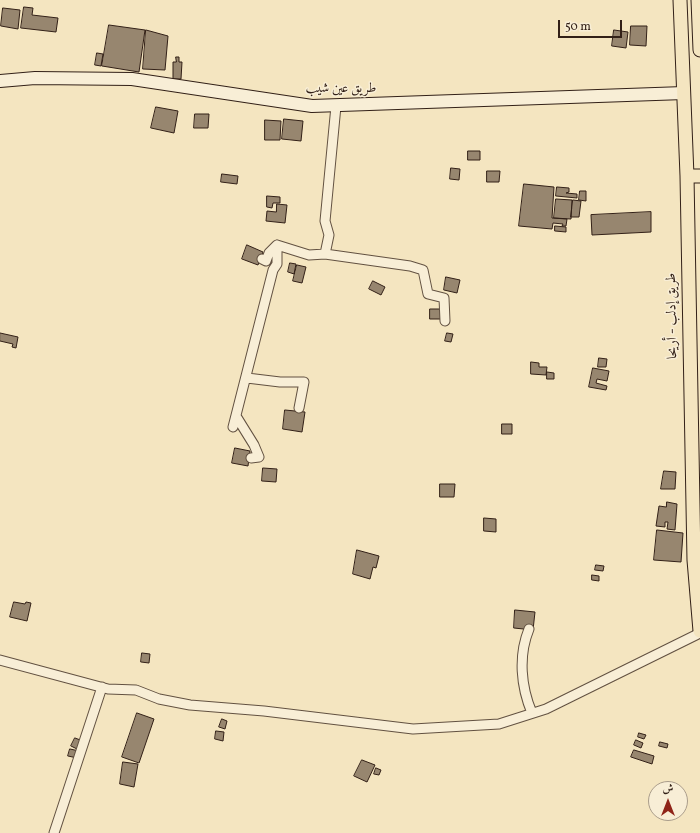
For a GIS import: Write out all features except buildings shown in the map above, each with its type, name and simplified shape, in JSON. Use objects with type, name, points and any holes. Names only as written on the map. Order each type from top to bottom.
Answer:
[{"type":"main road","name":"طريق إدلب - أريحا","points":[[680,0],[684,93],[694,560],[700,632]]},
{"type":"main road","points":[[698,0],[700,50]]},
{"type":"main road","name":"طريق عين شيب","points":[[0,81],[35,78],[132,78],[312,106],[684,93]]},
{"type":"main road","points":[[686,176],[700,176]]},
{"type":"street","points":[[325,254],[329,235],[325,221],[336,106]]},
{"type":"street","points":[[277,245],[309,255],[325,254],[410,266],[423,270],[428,294],[444,298],[445,321]]},
{"type":"street","points":[[262,259],[266,261],[269,252],[277,245]]},
{"type":"street","points":[[233,427],[247,378],[273,270],[277,264],[277,245]]},
{"type":"street","points":[[247,378],[280,382],[304,382],[299,408]]},
{"type":"street","points":[[236,416],[254,445],[259,457],[251,458]]},
{"type":"street","points":[[529,629],[522,652],[524,688],[532,713]]},
{"type":"street","points":[[0,660],[102,687],[136,690],[159,700],[190,705],[264,711],[413,729],[499,724],[546,709],[700,632]]},
{"type":"street","points":[[54,833],[102,687]]}]
